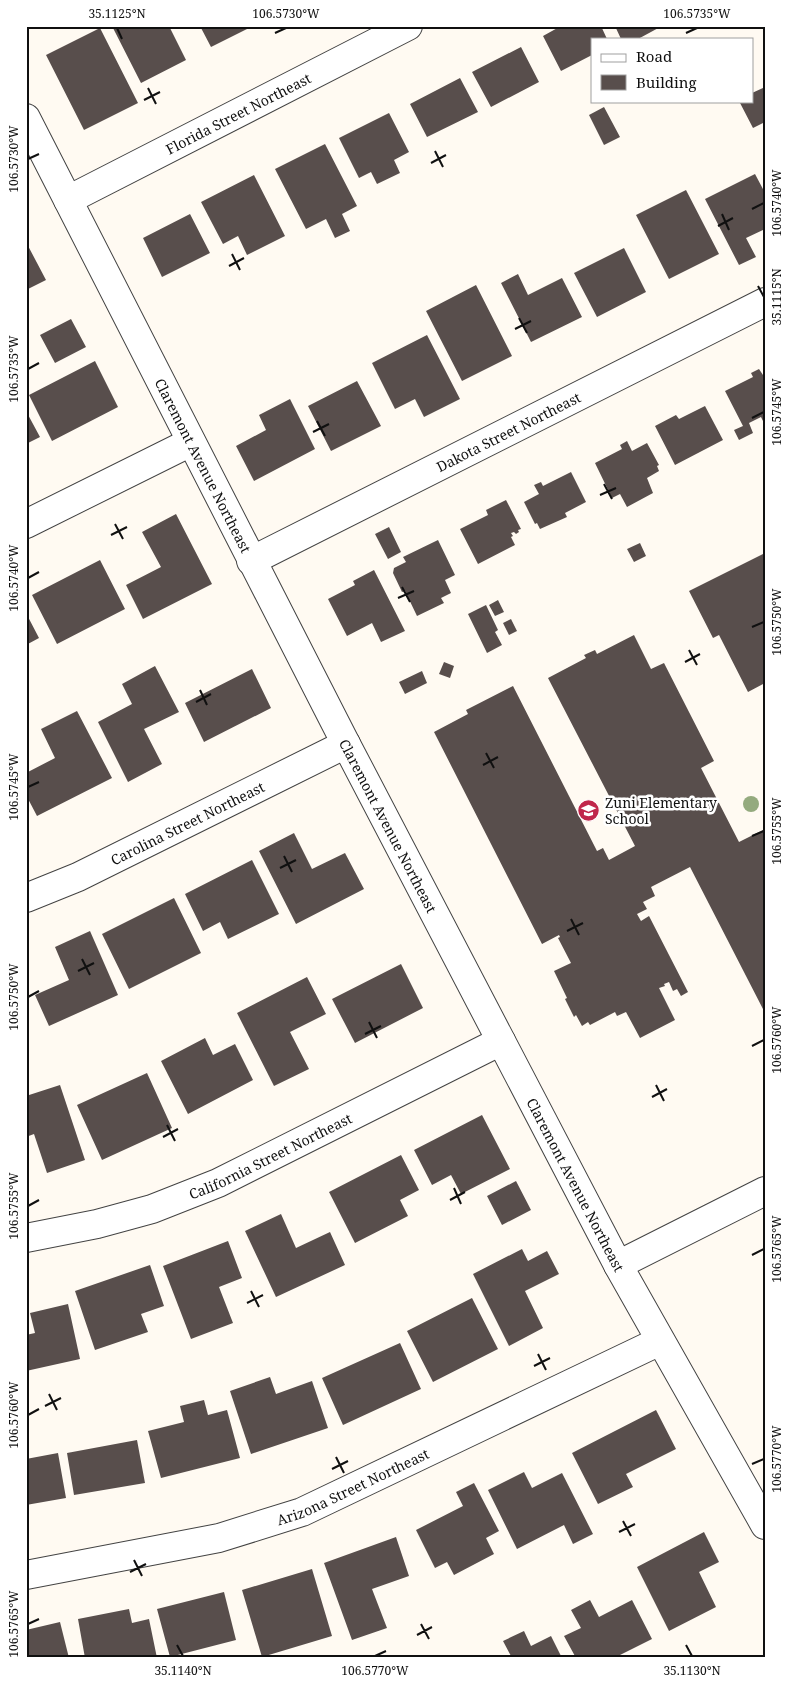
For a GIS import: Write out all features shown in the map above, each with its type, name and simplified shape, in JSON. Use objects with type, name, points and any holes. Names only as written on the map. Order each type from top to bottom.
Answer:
[{"type":"street","name":"Florida Street Northeast","points":[[68,200],[408,26]]},
{"type":"street","name":"Claremont Avenue Northeast","points":[[30,134],[68,200],[346,744],[618,1265],[765,1525]]},
{"type":"street","name":"Dakota Street Northeast","points":[[251,560],[765,302]]},
{"type":"street","points":[[26,524],[191,442]]},
{"type":"street","name":"Carolina Street Northeast","points":[[26,898],[78,877],[346,744]]},
{"type":"street","name":"California Street Northeast","points":[[26,1238],[97,1224],[152,1209],[218,1183],[501,1041]]},
{"type":"street","points":[[618,1265],[765,1191]]},
{"type":"street","name":"Arizona Street Northeast","points":[[26,1575],[219,1538],[302,1512],[660,1341]]},
{"type":"building","points":[[116,26],[169,26],[186,60],[141,83],[113,28]]},
{"type":"building","points":[[200,26],[253,26],[211,47]]},
{"type":"building","points":[[561,26],[601,26],[607,38],[591,38],[591,56],[561,71],[543,36]]},
{"type":"building","points":[[615,26],[662,26],[640,38],[621,38]]},
{"type":"building","points":[[100,28],[138,103],[84,130],[46,55]]},
{"type":"building","points":[[521,47],[539,82],[491,107],[472,72]]},
{"type":"building","points":[[460,78],[478,112],[427,137],[410,104]]},
{"type":"building","points":[[765,87],[765,122],[753,128],[740,102],[754,102],[754,92]]},
{"type":"building","points":[[604,107],[620,137],[604,145],[589,115]]},
{"type":"building","points":[[389,113],[409,152],[394,160],[400,173],[377,184],[371,172],[359,178],[339,138]]},
{"type":"building","points":[[325,144],[357,206],[342,214],[350,231],[335,238],[326,219],[306,229],[275,169]]},
{"type":"building","points":[[755,174],[765,193],[765,229],[746,238],[756,257],[739,265],[705,199]]},
{"type":"building","points":[[254,175],[285,236],[247,255],[238,236],[223,244],[201,202]]},
{"type":"building","points":[[686,190],[719,254],[669,279],[636,215]]},
{"type":"building","points":[[190,214],[210,253],[162,277],[143,238]]},
{"type":"building","points":[[26,242],[46,280],[26,290]]},
{"type":"building","points":[[624,248],[646,292],[597,317],[574,273]]},
{"type":"building","points":[[518,274],[528,295],[562,278],[582,317],[531,342],[501,283]]},
{"type":"building","points":[[476,285],[512,356],[462,381],[426,311]]},
{"type":"building","points":[[71,319],[86,347],[55,363],[40,335]]},
{"type":"building","points":[[427,335],[460,399],[424,417],[415,399],[395,409],[372,363]]},
{"type":"building","points":[[95,361],[118,407],[52,441],[29,395]]},
{"type":"building","points":[[759,369],[765,378],[765,425],[761,417],[749,423],[753,433],[739,440],[734,430],[743,426],[725,391],[753,377],[751,373]]},
{"type":"building","points":[[357,381],[381,426],[331,451],[308,406]]},
{"type":"building","points":[[290,399],[315,449],[254,481],[236,446],[266,430],[259,415]]},
{"type":"building","points":[[705,406],[723,440],[675,465],[655,426],[676,415],[679,419]]},
{"type":"building","points":[[26,411],[40,437],[26,444]]},
{"type":"building","points":[[627,441],[632,451],[647,443],[659,465],[657,466],[659,471],[647,478],[653,493],[627,507],[620,494],[612,498],[595,463],[622,449],[620,445]]},
{"type":"building","points":[[571,472],[586,502],[565,513],[567,517],[540,529],[537,523],[535,524],[524,502],[539,494],[534,485],[541,482],[543,486]]},
{"type":"building","points":[[506,500],[521,529],[516,534],[514,532],[511,533],[515,545],[478,564],[460,529],[488,515],[486,510]]},
{"type":"building","points":[[176,514],[212,584],[143,619],[126,585],[161,567],[142,532]]},
{"type":"building","points":[[389,527],[401,552],[388,559],[375,534]]},
{"type":"building","points":[[438,540],[455,575],[445,580],[451,593],[441,598],[444,603],[417,616],[405,591],[402,592],[393,573],[394,568],[406,562],[403,557]]},
{"type":"building","points":[[640,543],[646,556],[634,562],[627,549]]},
{"type":"building","points":[[765,553],[765,683],[748,692],[719,635],[713,638],[689,591]]},
{"type":"building","points":[[100,560],[125,609],[57,644],[32,595]]},
{"type":"building","points":[[374,570],[405,631],[381,642],[372,623],[347,636],[328,599],[355,585],[353,581]]},
{"type":"building","points":[[498,600],[504,612],[495,616],[489,605]]},
{"type":"building","points":[[486,605],[498,630],[495,632],[502,645],[487,653],[468,614]]},
{"type":"building","points":[[26,613],[39,638],[26,645]]},
{"type":"building","points":[[511,619],[517,631],[509,635],[503,623]]},
{"type":"building","points":[[634,635],[651,669],[664,663],[714,761],[701,768],[739,842],[765,829],[765,1013],[690,867],[651,887],[655,896],[643,902],[647,909],[637,914],[641,921],[649,916],[688,992],[681,996],[677,989],[673,991],[669,982],[659,988],[675,1020],[640,1038],[626,1012],[617,1016],[615,1012],[590,1025],[588,1022],[582,1026],[576,1015],[574,1017],[554,971],[571,963],[558,938],[560,937],[559,935],[542,944],[434,732],[468,714],[466,710],[513,686],[597,851],[603,848],[609,860],[635,846],[548,678],[586,658],[584,655],[595,650],[597,654]]},
{"type":"building","points":[[444,662],[454,666],[450,678],[439,674]]},
{"type":"building","points":[[155,666],[179,712],[144,729],[162,764],[128,782],[98,722],[132,704],[122,684]]},
{"type":"building","points":[[252,669],[271,708],[204,742],[185,703]]},
{"type":"building","points":[[422,671],[427,683],[405,694],[399,682]]},
{"type":"building","points":[[77,711],[112,778],[37,816],[26,795],[26,773],[55,758],[41,729]]},
{"type":"building","points":[[294,833],[312,869],[345,853],[364,889],[296,924],[259,851]]},
{"type":"building","points":[[252,860],[279,914],[228,939],[220,922],[203,931],[185,894]]},
{"type":"building","points":[[174,898],[201,953],[129,989],[102,934]]},
{"type":"building","points":[[90,931],[118,995],[49,1026],[35,995],[69,980],[55,947]]},
{"type":"building","points":[[401,964],[423,1008],[355,1043],[332,999]]},
{"type":"building","points":[[307,977],[326,1014],[290,1032],[309,1069],[274,1086],[237,1013]]},
{"type":"building","points":[[205,1038],[213,1055],[235,1044],[253,1080],[188,1114],[161,1061]]},
{"type":"building","points":[[147,1073],[172,1128],[102,1160],[77,1105]]},
{"type":"building","points":[[60,1085],[85,1160],[47,1173],[34,1134],[26,1137],[26,1096]]},
{"type":"building","points":[[482,1115],[510,1169],[461,1194],[451,1175],[432,1185],[414,1150]]},
{"type":"building","points":[[401,1155],[419,1190],[400,1200],[408,1216],[355,1243],[329,1192]]},
{"type":"building","points":[[516,1181],[531,1210],[502,1225],[487,1196]]},
{"type":"building","points":[[281,1214],[296,1248],[330,1232],[345,1265],[276,1297],[245,1231]]},
{"type":"building","points":[[228,1241],[242,1278],[219,1287],[233,1323],[191,1339],[163,1266]]},
{"type":"building","points":[[522,1249],[528,1261],[547,1251],[559,1274],[525,1291],[543,1328],[509,1346],[473,1274]]},
{"type":"building","points":[[150,1265],[164,1306],[141,1314],[148,1332],[95,1350],[75,1291]]},
{"type":"building","points":[[472,1298],[498,1349],[433,1382],[407,1331]]},
{"type":"building","points":[[68,1304],[80,1359],[26,1371],[26,1335],[35,1333],[30,1313]]},
{"type":"building","points":[[400,1343],[421,1389],[343,1425],[322,1378]]},
{"type":"building","points":[[270,1377],[276,1394],[312,1381],[328,1428],[251,1454],[230,1391]]},
{"type":"building","points":[[204,1400],[208,1415],[227,1410],[240,1458],[161,1478],[148,1431],[184,1422],[180,1406]]},
{"type":"building","points":[[656,1410],[676,1449],[626,1474],[633,1487],[598,1504],[572,1453]]},
{"type":"building","points":[[137,1440],[145,1483],[74,1495],[67,1453]]},
{"type":"building","points":[[58,1453],[66,1498],[26,1505],[26,1459]]},
{"type":"building","points":[[524,1472],[532,1488],[562,1473],[593,1534],[573,1544],[564,1525],[517,1549],[488,1490]]},
{"type":"building","points":[[474,1483],[499,1531],[486,1538],[494,1554],[454,1575],[447,1562],[435,1568],[416,1530],[463,1506],[456,1492]]},
{"type":"building","points":[[704,1532],[719,1562],[699,1572],[716,1607],[669,1631],[637,1567]]},
{"type":"building","points":[[396,1537],[409,1576],[372,1589],[387,1628],[352,1640],[324,1563]]},
{"type":"building","points":[[312,1569],[332,1636],[262,1657],[242,1590]]},
{"type":"building","points":[[224,1592],[236,1640],[170,1657],[157,1609]]},
{"type":"building","points":[[590,1600],[599,1617],[632,1600],[652,1639],[614,1658],[576,1658],[564,1636],[581,1628],[571,1610]]},
{"type":"building","points":[[129,1609],[132,1623],[149,1619],[157,1658],[85,1658],[78,1619]]},
{"type":"building","points":[[60,1622],[69,1658],[26,1658],[26,1630]]},
{"type":"building","points":[[524,1631],[531,1646],[551,1636],[562,1658],[508,1658],[511,1656],[503,1641]]},
{"type":"place","name":"Zuni Elementary School","points":[[589,810]]}]
